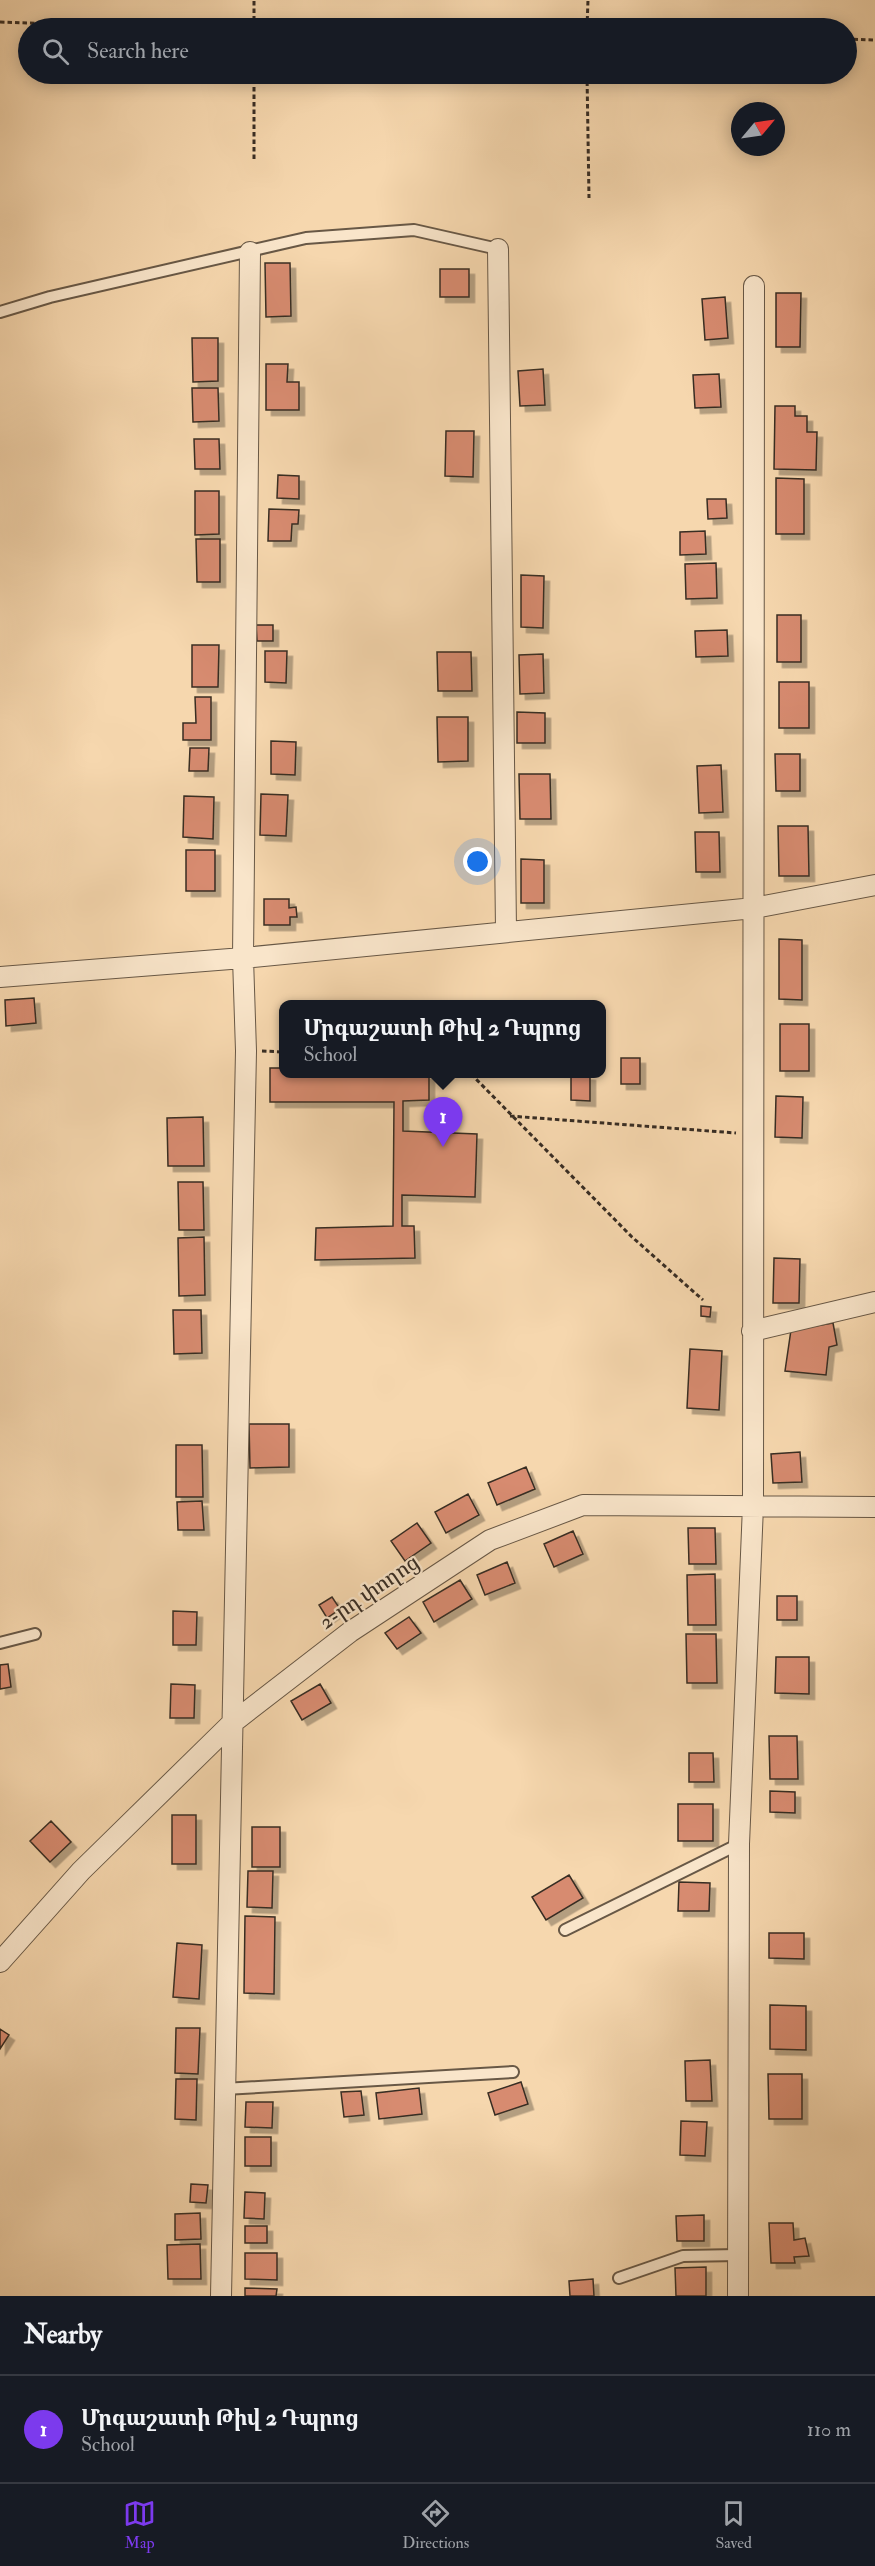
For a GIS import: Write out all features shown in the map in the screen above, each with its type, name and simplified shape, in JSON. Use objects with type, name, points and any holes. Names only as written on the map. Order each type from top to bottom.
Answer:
[{"type":"street","points":[[498,249],[506,930]]},
{"type":"street","points":[[221,2296],[246,1051],[243,958],[250,252]]},
{"type":"street","points":[[738,2296],[740,1844],[753,1506],[754,286]]},
{"type":"street","points":[[0,977],[243,958],[506,930],[754,908],[875,885]]},
{"type":"street","points":[[752,1331],[875,1302]]},
{"type":"street","name":"2-րդ փողոց","points":[[0,1962],[81,1870],[231,1724],[350,1632],[490,1540],[583,1505],[875,1507]]},
{"type":"lane","points":[[0,312],[50,297],[306,238],[414,230],[498,249]]},
{"type":"lane","points":[[0,1643],[35,1634]]},
{"type":"lane","points":[[565,1930],[740,1844]]},
{"type":"lane","points":[[224,2089],[513,2072]]},
{"type":"lane","points":[[619,2278],[683,2256],[738,2255]]},
{"type":"path","points":[[254,0],[254,18]]},
{"type":"path","points":[[587,18],[588,0]]},
{"type":"path","points":[[0,22],[18,23]]},
{"type":"path","points":[[857,39],[875,40]]},
{"type":"path","points":[[254,84],[254,159]]},
{"type":"path","points":[[587,84],[589,198]]},
{"type":"path","points":[[475,1078],[632,1238],[703,1300]]},
{"type":"path","points":[[510,1116],[753,1134]]},
{"type":"building","points":[[265,263],[290,263],[291,316],[266,317]]},
{"type":"building","points":[[440,269],[469,269],[469,297],[440,297]]},
{"type":"building","points":[[776,293],[801,293],[800,347],[776,347]]},
{"type":"building","points":[[725,297],[728,338],[705,340],[702,299]]},
{"type":"building","points":[[192,338],[218,338],[218,381],[193,382]]},
{"type":"building","points":[[266,364],[288,364],[287,382],[299,382],[299,410],[266,410]]},
{"type":"building","points":[[543,369],[545,405],[520,406],[518,371]]},
{"type":"building","points":[[719,374],[721,407],[695,408],[693,375]]},
{"type":"building","points":[[192,388],[218,388],[219,421],[193,422]]},
{"type":"building","points":[[775,406],[795,406],[795,416],[807,416],[807,432],[817,432],[816,470],[774,469]]},
{"type":"building","points":[[446,431],[474,431],[473,477],[445,476]]},
{"type":"building","points":[[194,439],[219,439],[220,469],[195,469]]},
{"type":"building","points":[[278,475],[299,476],[299,499],[277,498]]},
{"type":"building","points":[[776,478],[804,479],[804,534],[776,534]]},
{"type":"building","points":[[195,491],[219,491],[219,534],[195,535]]},
{"type":"building","points":[[707,499],[726,499],[727,518],[708,519]]},
{"type":"building","points":[[269,509],[299,510],[298,524],[292,524],[291,541],[268,541]]},
{"type":"building","points":[[705,531],[706,554],[680,555],[680,532]]},
{"type":"building","points":[[196,539],[220,539],[220,582],[197,582]]},
{"type":"building","points":[[716,563],[717,598],[686,599],[685,564]]},
{"type":"building","points":[[521,575],[544,576],[543,628],[521,627]]},
{"type":"building","points":[[777,615],[801,615],[801,662],[777,662]]},
{"type":"building","points":[[256,625],[273,625],[273,641],[257,641]]},
{"type":"building","points":[[727,630],[728,656],[696,657],[695,631]]},
{"type":"building","points":[[192,645],[219,645],[218,687],[192,687]]},
{"type":"building","points":[[265,651],[287,651],[286,683],[265,682]]},
{"type":"building","points":[[437,652],[471,652],[472,691],[438,691]]},
{"type":"building","points":[[543,654],[544,693],[520,694],[519,655]]},
{"type":"building","points":[[779,682],[809,682],[809,728],[779,728]]},
{"type":"building","points":[[195,697],[211,697],[211,740],[183,740],[183,723],[196,723]]},
{"type":"building","points":[[517,712],[545,713],[545,743],[517,743]]},
{"type":"building","points":[[437,717],[468,717],[468,761],[438,762]]},
{"type":"building","points":[[271,741],[296,742],[295,775],[271,774]]},
{"type":"building","points":[[190,748],[209,748],[208,771],[189,771]]},
{"type":"building","points":[[775,754],[800,754],[800,791],[776,791]]},
{"type":"building","points":[[721,765],[723,812],[699,813],[697,766]]},
{"type":"building","points":[[519,774],[550,774],[551,819],[520,819]]},
{"type":"building","points":[[261,794],[288,795],[286,836],[260,835]]},
{"type":"building","points":[[184,796],[214,797],[213,839],[183,837]]},
{"type":"building","points":[[778,826],[808,826],[809,876],[779,876]]},
{"type":"building","points":[[695,832],[719,832],[720,872],[696,872]]},
{"type":"building","points":[[186,850],[215,850],[215,891],[186,891]]},
{"type":"building","points":[[521,859],[544,860],[544,903],[521,903]]},
{"type":"building","points":[[264,899],[289,899],[289,908],[296,907],[297,917],[290,917],[290,925],[264,925]]},
{"type":"building","points":[[779,939],[802,940],[802,1000],[779,999]]},
{"type":"building","points":[[34,998],[36,1023],[6,1026],[5,1000]]},
{"type":"building","points":[[780,1024],[809,1024],[809,1071],[780,1071]]},
{"type":"building","points":[[621,1058],[640,1058],[640,1084],[621,1084]]},
{"type":"building","points":[[270,1068],[279,1068],[279,1078],[429,1078],[429,1100],[403,1101],[403,1131],[477,1134],[475,1197],[402,1195],[402,1226],[414,1226],[415,1258],[315,1260],[316,1228],[393,1226],[394,1102],[270,1102]]},
{"type":"building","points":[[571,1078],[590,1078],[590,1101],[571,1100]]},
{"type":"building","points":[[776,1096],[803,1097],[802,1138],[775,1137]]},
{"type":"building","points":[[203,1117],[204,1166],[168,1166],[167,1118]]},
{"type":"building","points":[[178,1182],[203,1182],[204,1230],[179,1230]]},
{"type":"building","points":[[204,1237],[205,1295],[179,1296],[178,1238]]},
{"type":"building","points":[[774,1258],[800,1259],[799,1303],[773,1303]]},
{"type":"building","points":[[701,1306],[711,1307],[710,1317],[701,1316]]},
{"type":"building","points":[[173,1310],[201,1310],[202,1353],[174,1354]]},
{"type":"building","points":[[833,1323],[837,1345],[829,1347],[826,1375],[785,1371],[791,1330]]},
{"type":"building","points":[[690,1349],[722,1351],[719,1410],[687,1408]]},
{"type":"building","points":[[249,1424],[289,1424],[289,1467],[250,1468]]},
{"type":"building","points":[[176,1445],[202,1445],[203,1497],[176,1497]]},
{"type":"building","points":[[800,1452],[802,1482],[773,1483],[771,1454]]},
{"type":"building","points":[[526,1467],[535,1489],[497,1505],[488,1483]]},
{"type":"building","points":[[468,1494],[479,1515],[446,1533],[435,1512]]},
{"type":"building","points":[[202,1501],[204,1530],[178,1530],[177,1502]]},
{"type":"building","points":[[417,1523],[431,1543],[405,1561],[391,1541]]},
{"type":"building","points":[[688,1528],[715,1528],[716,1564],[689,1564]]},
{"type":"building","points":[[573,1531],[583,1554],[554,1567],[544,1544]]},
{"type":"building","points":[[507,1562],[515,1583],[485,1595],[477,1575]]},
{"type":"building","points":[[715,1574],[716,1625],[688,1625],[687,1575]]},
{"type":"building","points":[[460,1580],[472,1599],[434,1622],[423,1602]]},
{"type":"building","points":[[777,1596],[797,1596],[797,1620],[777,1620]]},
{"type":"building","points":[[332,1597],[340,1609],[327,1618],[319,1605]]},
{"type":"building","points":[[173,1611],[197,1612],[196,1645],[173,1645]]},
{"type":"building","points":[[409,1617],[421,1633],[397,1649],[385,1633]]},
{"type":"building","points":[[686,1634],[716,1634],[717,1683],[687,1683]]},
{"type":"building","points":[[776,1657],[809,1657],[809,1694],[775,1693]]},
{"type":"building","points":[[8,1664],[11,1687],[0,1689],[0,1665]]},
{"type":"building","points":[[171,1684],[195,1685],[194,1718],[170,1718]]},
{"type":"building","points":[[320,1684],[331,1703],[302,1720],[291,1701]]},
{"type":"building","points":[[769,1736],[797,1736],[798,1779],[770,1779]]},
{"type":"building","points":[[689,1753],[713,1753],[714,1782],[689,1782]]},
{"type":"building","points":[[770,1791],[795,1792],[795,1813],[770,1812]]},
{"type":"building","points":[[678,1804],[713,1804],[713,1841],[678,1841]]},
{"type":"building","points":[[172,1815],[196,1815],[196,1864],[172,1864]]},
{"type":"building","points":[[51,1821],[71,1842],[50,1862],[30,1841]]},
{"type":"building","points":[[252,1827],[280,1827],[280,1867],[252,1867]]},
{"type":"building","points":[[248,1871],[273,1871],[272,1908],[247,1907]]},
{"type":"building","points":[[569,1875],[583,1898],[546,1920],[532,1897]]},
{"type":"building","points":[[679,1882],[710,1883],[709,1911],[678,1911]]},
{"type":"building","points":[[245,1916],[275,1917],[274,1994],[244,1993]]},
{"type":"building","points":[[769,1933],[804,1933],[804,1959],[769,1958]]},
{"type":"building","points":[[177,1943],[202,1945],[199,1999],[173,1997]]},
{"type":"building","points":[[770,2005],[806,2006],[806,2050],[770,2049]]},
{"type":"building","points":[[176,2028],[200,2028],[198,2074],[175,2073]]},
{"type":"building","points":[[0,2029],[9,2035],[0,2049]]},
{"type":"building","points":[[710,2060],[712,2101],[686,2101],[685,2061]]},
{"type":"building","points":[[768,2074],[802,2074],[802,2119],[769,2119]]},
{"type":"building","points":[[176,2079],[197,2079],[196,2120],[175,2119]]},
{"type":"building","points":[[521,2082],[528,2104],[495,2115],[488,2093]]},
{"type":"building","points":[[419,2088],[422,2114],[379,2119],[376,2093]]},
{"type":"building","points":[[361,2091],[364,2115],[344,2117],[341,2092]]},
{"type":"building","points":[[246,2102],[273,2102],[272,2128],[245,2127]]},
{"type":"building","points":[[681,2121],[707,2122],[705,2156],[680,2155]]},
{"type":"building","points":[[245,2137],[271,2137],[271,2166],[245,2166]]},
{"type":"building","points":[[191,2184],[208,2185],[206,2203],[190,2202]]},
{"type":"building","points":[[245,2192],[265,2193],[264,2219],[244,2218]]},
{"type":"building","points":[[200,2213],[201,2239],[175,2240],[175,2214]]},
{"type":"building","points":[[704,2215],[704,2241],[677,2241],[676,2216]]},
{"type":"building","points":[[769,2223],[793,2223],[794,2240],[805,2238],[809,2256],[794,2257],[795,2263],[771,2263]]},
{"type":"building","points":[[245,2226],[267,2226],[267,2243],[245,2243]]},
{"type":"building","points":[[200,2244],[201,2279],[168,2279],[167,2245]]},
{"type":"building","points":[[245,2253],[277,2253],[277,2280],[245,2279]]},
{"type":"building","points":[[706,2267],[706,2296],[676,2296],[675,2268]]},
{"type":"building","points":[[593,2279],[594,2296],[570,2296],[569,2281]]},
{"type":"building","points":[[245,2288],[277,2289],[276,2296],[245,2296]]},
{"type":"place","name":"Մրգաշատի Թիվ 2 Դպրոց","points":[[443,1147]]}]
